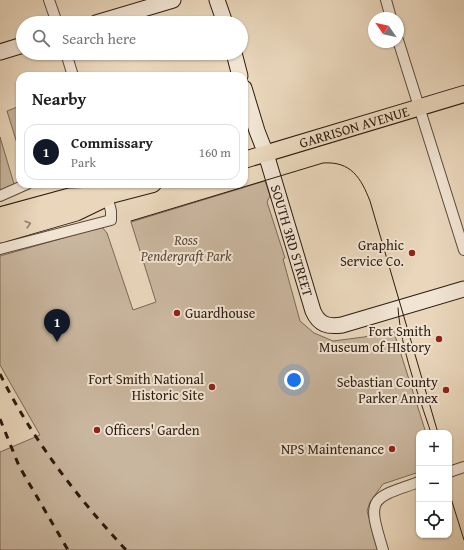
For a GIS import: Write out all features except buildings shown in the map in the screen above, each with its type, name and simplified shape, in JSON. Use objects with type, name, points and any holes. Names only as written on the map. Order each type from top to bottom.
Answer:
[{"type":"highway","points":[[0,232],[55,209],[70,198],[106,190]]},
{"type":"highway","points":[[0,217],[55,209]]},
{"type":"main road","name":"GARRISON AVENUE","points":[[248,159],[464,94]]},
{"type":"main road","points":[[106,190],[122,188]]},
{"type":"street","points":[[49,0],[55,16]]},
{"type":"street","points":[[119,16],[173,0]]},
{"type":"street","points":[[218,0],[222,16]]},
{"type":"street","points":[[386,0],[389,12]]},
{"type":"street","points":[[0,52],[16,47]]},
{"type":"street","points":[[400,48],[464,250]]},
{"type":"street","points":[[68,60],[72,72]]},
{"type":"street","points":[[236,60],[239,72]]},
{"type":"street","name":"SOUTH 3RD STREET","points":[[248,101],[266,154],[313,311],[322,324],[333,326],[342,325],[464,289]]},
{"type":"street","points":[[0,196],[18,188]]},
{"type":"street","points":[[0,250],[111,220],[111,211],[106,190]]},
{"type":"street","points":[[452,471],[464,467]]},
{"type":"street","points":[[383,550],[374,521],[373,511],[375,503],[380,497],[387,493],[416,483]]},
{"type":"green space","points":[[16,108],[16,140],[7,111]]},
{"type":"green space","points":[[0,137],[14,184],[0,190]]},
{"type":"green space","name":"Fort Smith National Historic Site","points":[[265,181],[270,196],[267,202],[285,258],[283,259],[300,321],[314,333],[333,341],[364,337],[393,329],[425,430],[416,430],[416,473],[383,484],[370,502],[367,511],[378,550],[0,550],[0,452],[40,435],[0,365],[0,256],[102,227],[107,233],[133,310],[156,302],[131,222],[242,188],[248,188],[248,186]]},
{"type":"tram line","points":[[248,186],[323,163],[341,165],[348,168],[359,178],[370,201],[437,430]]},
{"type":"tram line","points":[[131,221],[240,188]]},
{"type":"tram line","points":[[398,308],[406,355],[430,430]]},
{"type":"tram line","points":[[452,502],[464,540]]},
{"type":"railway","points":[[0,374],[26,421],[41,444],[73,488],[126,550]]},
{"type":"railway","points":[[0,419],[19,466],[68,550]]},
{"type":"place","name":"Graphic Service Co.","points":[[412,253]]},
{"type":"place","name":"Guardhouse","points":[[177,313]]},
{"type":"place","name":"Fort Smith Museum of HIstory","points":[[439,339]]},
{"type":"place","name":"Commissary","points":[[57,342]]},
{"type":"place","name":"Fort Smith National Historic Site","points":[[212,387]]},
{"type":"place","name":"Sebastian County Parker Annex","points":[[446,390]]},
{"type":"place","name":"Officers' Garden","points":[[97,430]]},
{"type":"place","name":"NPS Maintenance","points":[[392,449]]},
{"type":"park label","name":"Ross Pendergraft Park","points":[[186,248]]}]
